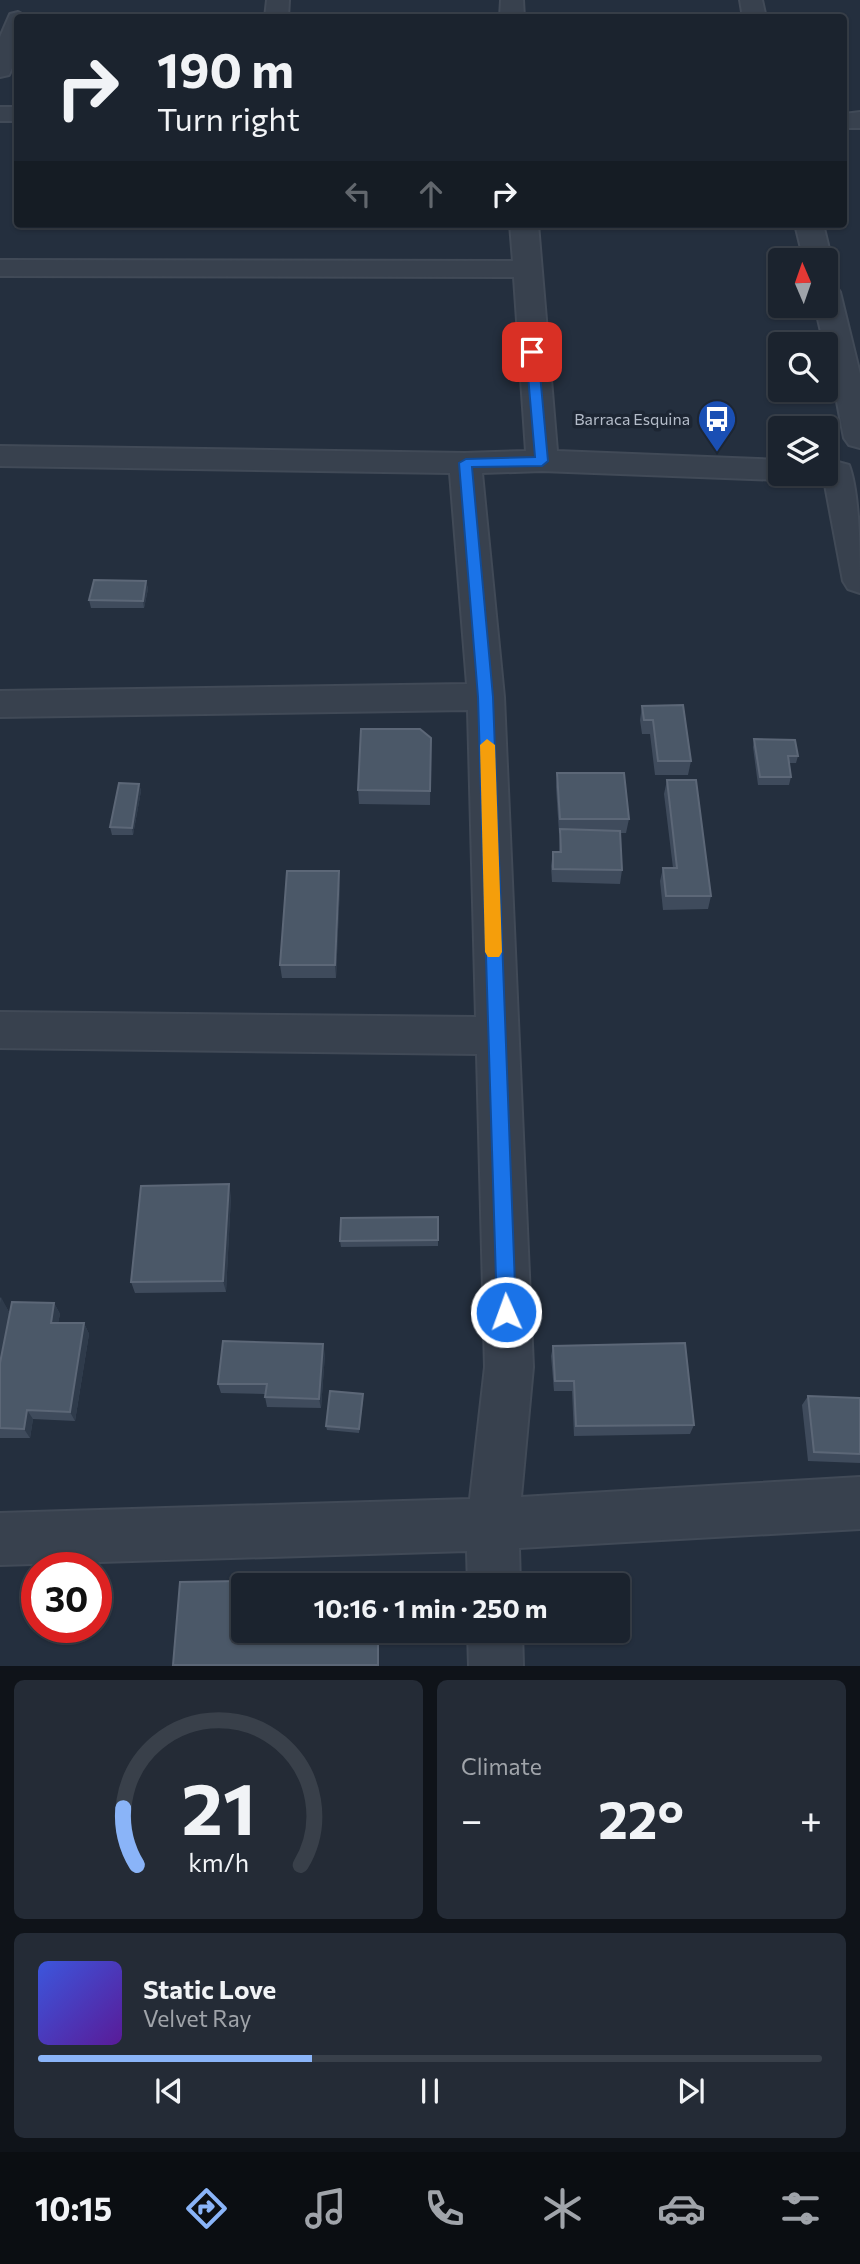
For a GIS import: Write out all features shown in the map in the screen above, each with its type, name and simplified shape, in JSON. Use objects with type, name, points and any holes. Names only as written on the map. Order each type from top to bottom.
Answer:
[{"type":"street","points":[[0,70],[14,30]]},
{"type":"street","points":[[524,228],[525,269],[542,461]]},
{"type":"street","points":[[810,228],[815,248]]},
{"type":"street","points":[[0,268],[525,269]]},
{"type":"street","points":[[832,318],[860,438]]},
{"type":"street","points":[[0,456],[466,463],[542,461],[768,470]]},
{"type":"street","points":[[466,463],[486,697],[509,1367],[493,1524],[494,1573]]},
{"type":"street","points":[[841,471],[860,581]]},
{"type":"street","points":[[0,704],[486,697]]},
{"type":"street","points":[[0,1030],[496,1036]]},
{"type":"street","points":[[0,1539],[493,1524],[860,1503]]},
{"type":"street","points":[[495,1643],[496,1665]]},
{"type":"building","points":[[94,580],[146,581],[143,601],[89,600]]},
{"type":"building","points":[[683,705],[691,761],[658,761],[653,720],[644,720],[642,706]]},
{"type":"building","points":[[361,729],[420,729],[431,738],[430,791],[358,790]]},
{"type":"building","points":[[754,739],[795,740],[798,756],[788,756],[791,777],[760,777]]},
{"type":"building","points":[[557,773],[624,773],[629,819],[560,819]]},
{"type":"building","points":[[667,780],[696,780],[711,896],[666,896],[663,868],[677,868]]},
{"type":"building","points":[[119,783],[139,784],[132,828],[110,827]]},
{"type":"building","points":[[560,829],[620,831],[622,870],[553,869],[553,852],[561,852]]},
{"type":"building","points":[[287,871],[339,871],[335,965],[280,965]]},
{"type":"building","points":[[229,1184],[223,1281],[131,1282],[141,1186]]},
{"type":"building","points":[[438,1217],[438,1240],[340,1241],[341,1218]]},
{"type":"building","points":[[12,1302],[54,1303],[51,1323],[84,1323],[70,1412],[27,1410],[24,1429],[0,1428],[0,1363]]},
{"type":"building","points":[[223,1341],[323,1344],[319,1399],[265,1397],[267,1384],[218,1384]]},
{"type":"building","points":[[685,1343],[694,1425],[576,1426],[574,1381],[555,1381],[553,1346]]},
{"type":"building","points":[[330,1391],[363,1394],[359,1429],[326,1426]]},
{"type":"building","points":[[808,1396],[860,1398],[860,1454],[814,1452]]},
{"type":"building","points":[[231,1581],[231,1643],[378,1643],[378,1665],[173,1665],[180,1582]]},
{"type":"slow traffic","points":[[487,745],[494,952]]},
{"type":"place","name":"Barraca Esquina","points":[[717,453]]},
{"type":"route","points":[[506,1312],[486,697],[466,463],[542,461],[532,352]]}]
